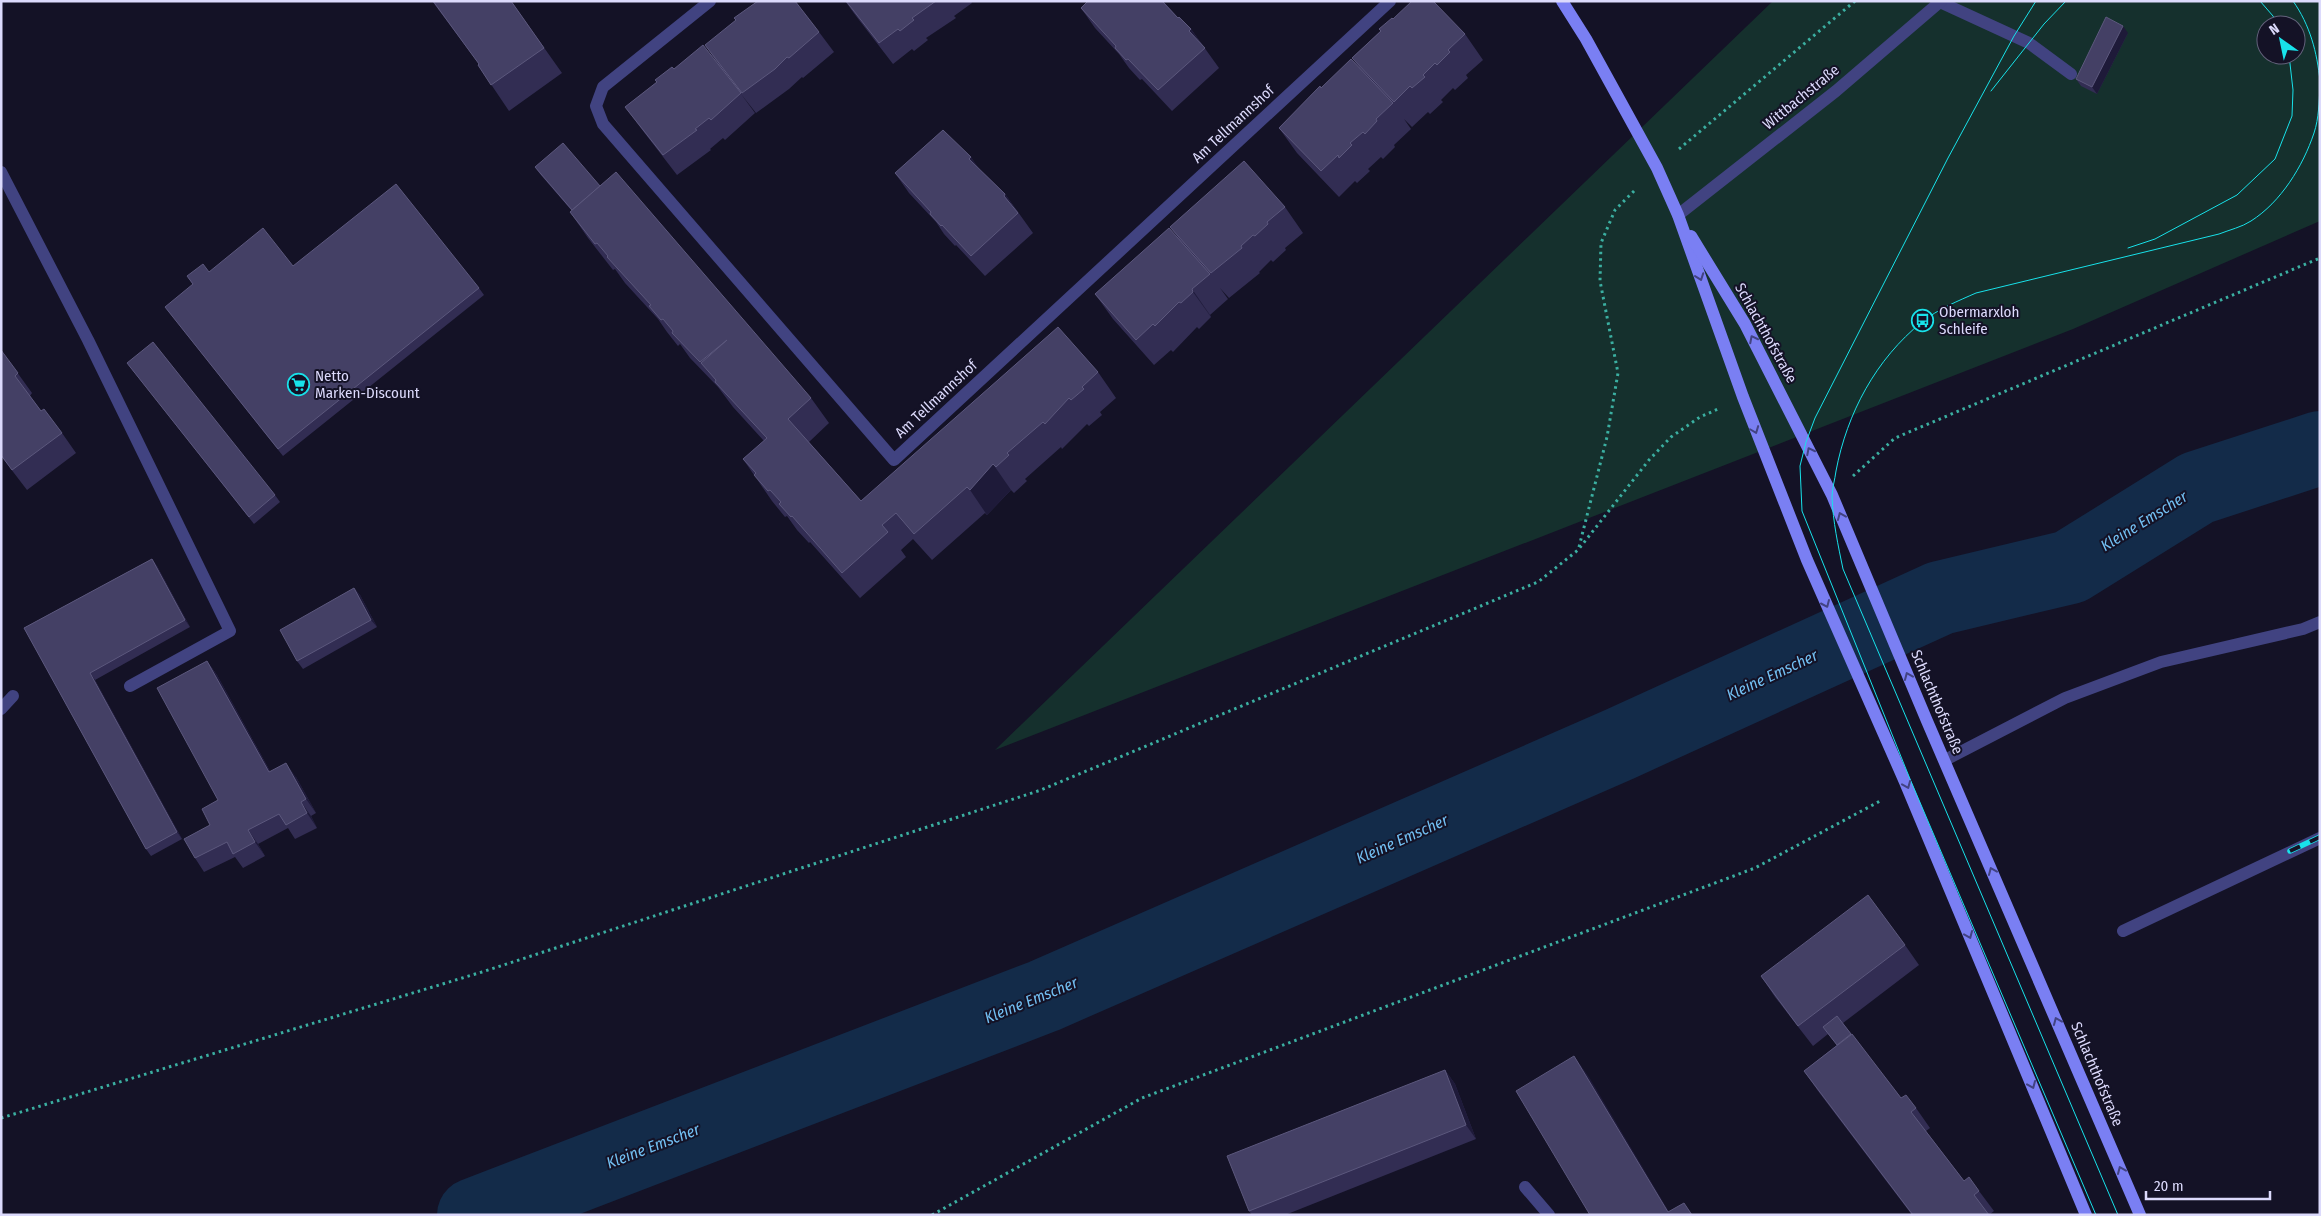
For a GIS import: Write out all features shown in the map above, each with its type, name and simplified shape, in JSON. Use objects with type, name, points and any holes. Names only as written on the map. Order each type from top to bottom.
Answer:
[{"type":"street","name":"Am Tellmannshof","points":[[710,1],[603,86],[596,106],[603,124],[894,460],[1390,1]]},
{"type":"street","name":"Schlachthofstraße","points":[[1562,1],[1586,39],[1657,168],[1678,215],[1743,397],[1807,560],[1905,782],[2086,1215]]},
{"type":"street","points":[[1940,2],[2029,43],[2072,74]]},
{"type":"street","name":"Wittbachstraße","points":[[1678,215],[1836,91],[1940,2]]},
{"type":"street","points":[[1,172],[88,340],[230,631],[130,686]]},
{"type":"street","name":"Schlachthofstraße","points":[[1678,215],[1745,324],[1832,495],[1927,721],[2140,1215]]},
{"type":"street","points":[[1945,760],[2065,698],[2161,662],[2303,629],[2320,622]]},
{"type":"street","points":[[1,709],[13,696]]},
{"type":"street","points":[[2123,931],[2320,838]]},
{"type":"street","points":[[1525,1187],[1549,1215]]},
{"type":"path","points":[[1578,550],[1607,436],[1618,372],[1600,281],[1600,243],[1615,210],[1657,168],[1855,1]]},
{"type":"path","points":[[1832,495],[1895,438],[2320,258]]},
{"type":"path","points":[[1,1118],[472,975],[1040,790],[1538,582],[1578,550],[1649,460],[1672,437],[1700,417],[1743,397]]},
{"type":"path","points":[[932,1215],[1142,1098],[1755,868],[1874,806],[1905,782]]},
{"type":"green space","points":[[1773,1],[2320,1],[2320,221],[2073,329],[995,750]]},
{"type":"building","points":[[433,1],[511,1],[544,48],[491,85],[479,64]]},
{"type":"building","points":[[758,1],[795,1],[819,32],[789,58],[787,57],[775,69],[742,93],[705,45],[736,20],[734,18]]},
{"type":"building","points":[[846,1],[936,1],[912,18],[914,20],[900,31],[898,29],[879,43]]},
{"type":"building","points":[[1088,1],[1162,1],[1191,29],[1189,31],[1205,48],[1158,90],[1128,59],[1126,60],[1115,48],[1116,46],[1081,8]]},
{"type":"building","points":[[1412,1],[1433,1],[1465,34],[1448,50],[1450,52],[1437,65],[1435,63],[1423,75],[1425,77],[1412,88],[1410,86],[1394,102],[1352,58],[1381,31],[1379,29]]},
{"type":"building","points":[[2106,17],[2123,26],[2092,87],[2076,79]]},
{"type":"building","points":[[703,45],[741,93],[711,120],[709,118],[695,129],[697,130],[663,155],[625,107],[657,82],[655,80],[672,67],[674,69]]},
{"type":"building","points":[[1351,59],[1393,103],[1376,119],[1377,121],[1365,134],[1363,132],[1350,143],[1352,145],[1339,158],[1338,155],[1321,171],[1279,128],[1320,86],[1321,88]]},
{"type":"building","points":[[943,130],[971,157],[969,159],[1005,194],[1004,196],[1018,213],[971,256],[930,214],[931,212],[895,173]]},
{"type":"building","points":[[563,143],[600,186],[572,210],[535,167]]},
{"type":"building","points":[[1244,161],[1285,207],[1267,222],[1268,224],[1255,236],[1253,235],[1241,246],[1242,248],[1211,273],[1170,227]]},
{"type":"building","points":[[616,172],[811,398],[788,419],[861,501],[1058,327],[1098,372],[1082,387],[1084,389],[1071,400],[1069,398],[1045,424],[1043,422],[1007,453],[1009,455],[996,467],[993,464],[970,490],[967,487],[914,534],[896,513],[882,525],[888,532],[842,573],[792,516],[779,504],[781,502],[770,490],[768,491],[754,475],[756,473],[743,459],[767,438],[715,382],[716,380],[701,363],[727,340],[700,362],[672,333],[673,331],[663,319],[661,320],[649,306],[651,305],[607,257],[597,243],[595,244],[570,212]]},
{"type":"building","name":"Netto Marken-Discount","points":[[396,184],[479,288],[278,449],[165,307],[193,284],[187,276],[203,264],[209,272],[263,228],[293,266]]},
{"type":"building","points":[[1169,228],[1210,274],[1192,289],[1193,292],[1181,303],[1179,302],[1155,326],[1153,324],[1136,340],[1095,294]]},
{"type":"building","points":[[153,342],[275,495],[249,517],[127,363]]},
{"type":"building","points":[[1,350],[18,373],[15,376],[41,411],[44,409],[62,433],[12,470],[1,455]]},
{"type":"building","points":[[152,559],[185,620],[90,673],[177,832],[146,849],[24,628]]},
{"type":"building","points":[[354,588],[371,620],[297,661],[280,630]]},
{"type":"building","points":[[207,661],[269,772],[286,763],[306,799],[301,802],[307,813],[286,825],[279,814],[248,830],[255,842],[233,854],[227,842],[195,858],[184,839],[210,825],[202,809],[218,800],[157,688]]},
{"type":"building","points":[[1868,895],[1905,945],[1798,1026],[1761,976]]},
{"type":"building","points":[[1837,1016],[1851,1034],[1837,1045],[1823,1027]]},
{"type":"building","points":[[1852,1034],[1901,1098],[1906,1095],[1916,1108],[1911,1112],[1964,1181],[1969,1177],[1979,1191],[1974,1195],[1989,1215],[1913,1215],[1804,1071]]},
{"type":"building","points":[[1574,1056],[1668,1212],[1684,1203],[1692,1215],[1590,1215],[1516,1091]]},
{"type":"building","points":[[1445,1070],[1466,1125],[1249,1211],[1227,1156]]},
{"type":"waterway","name":"Kleine Emscher","points":[[474,1215],[1044,996],[1620,744],[1940,598],[2070,567],[2197,488],[2320,448]]},
{"type":"tram line","points":[[2036,1],[2014,36],[1948,158],[1815,418],[1800,466],[1802,511],[1910,779],[2096,1215]]},
{"type":"tram line","points":[[1991,91],[2044,24],[2066,1]]},
{"type":"tram line","points":[[2260,1],[2272,15]]},
{"type":"tram line","points":[[2293,1],[2312,39],[2320,81]]},
{"type":"tram line","points":[[2128,248],[2155,239],[2237,195],[2275,159],[2292,116],[2293,90],[2290,65]]},
{"type":"tram line","points":[[2118,1215],[1843,569],[1833,515],[1833,487],[1841,449],[1848,428],[1866,389],[1877,370],[1891,353],[1928,317],[1976,293],[2219,234],[2247,223],[2262,213],[2281,194],[2304,158],[2316,127],[2320,87]]},
{"type":"railway","points":[[2290,851],[2320,837]]},
{"type":"place","name":"Obermarxloh Schleife","points":[[1923,321]]},
{"type":"place","name":"Netto Marken-Discount","points":[[299,385]]}]
